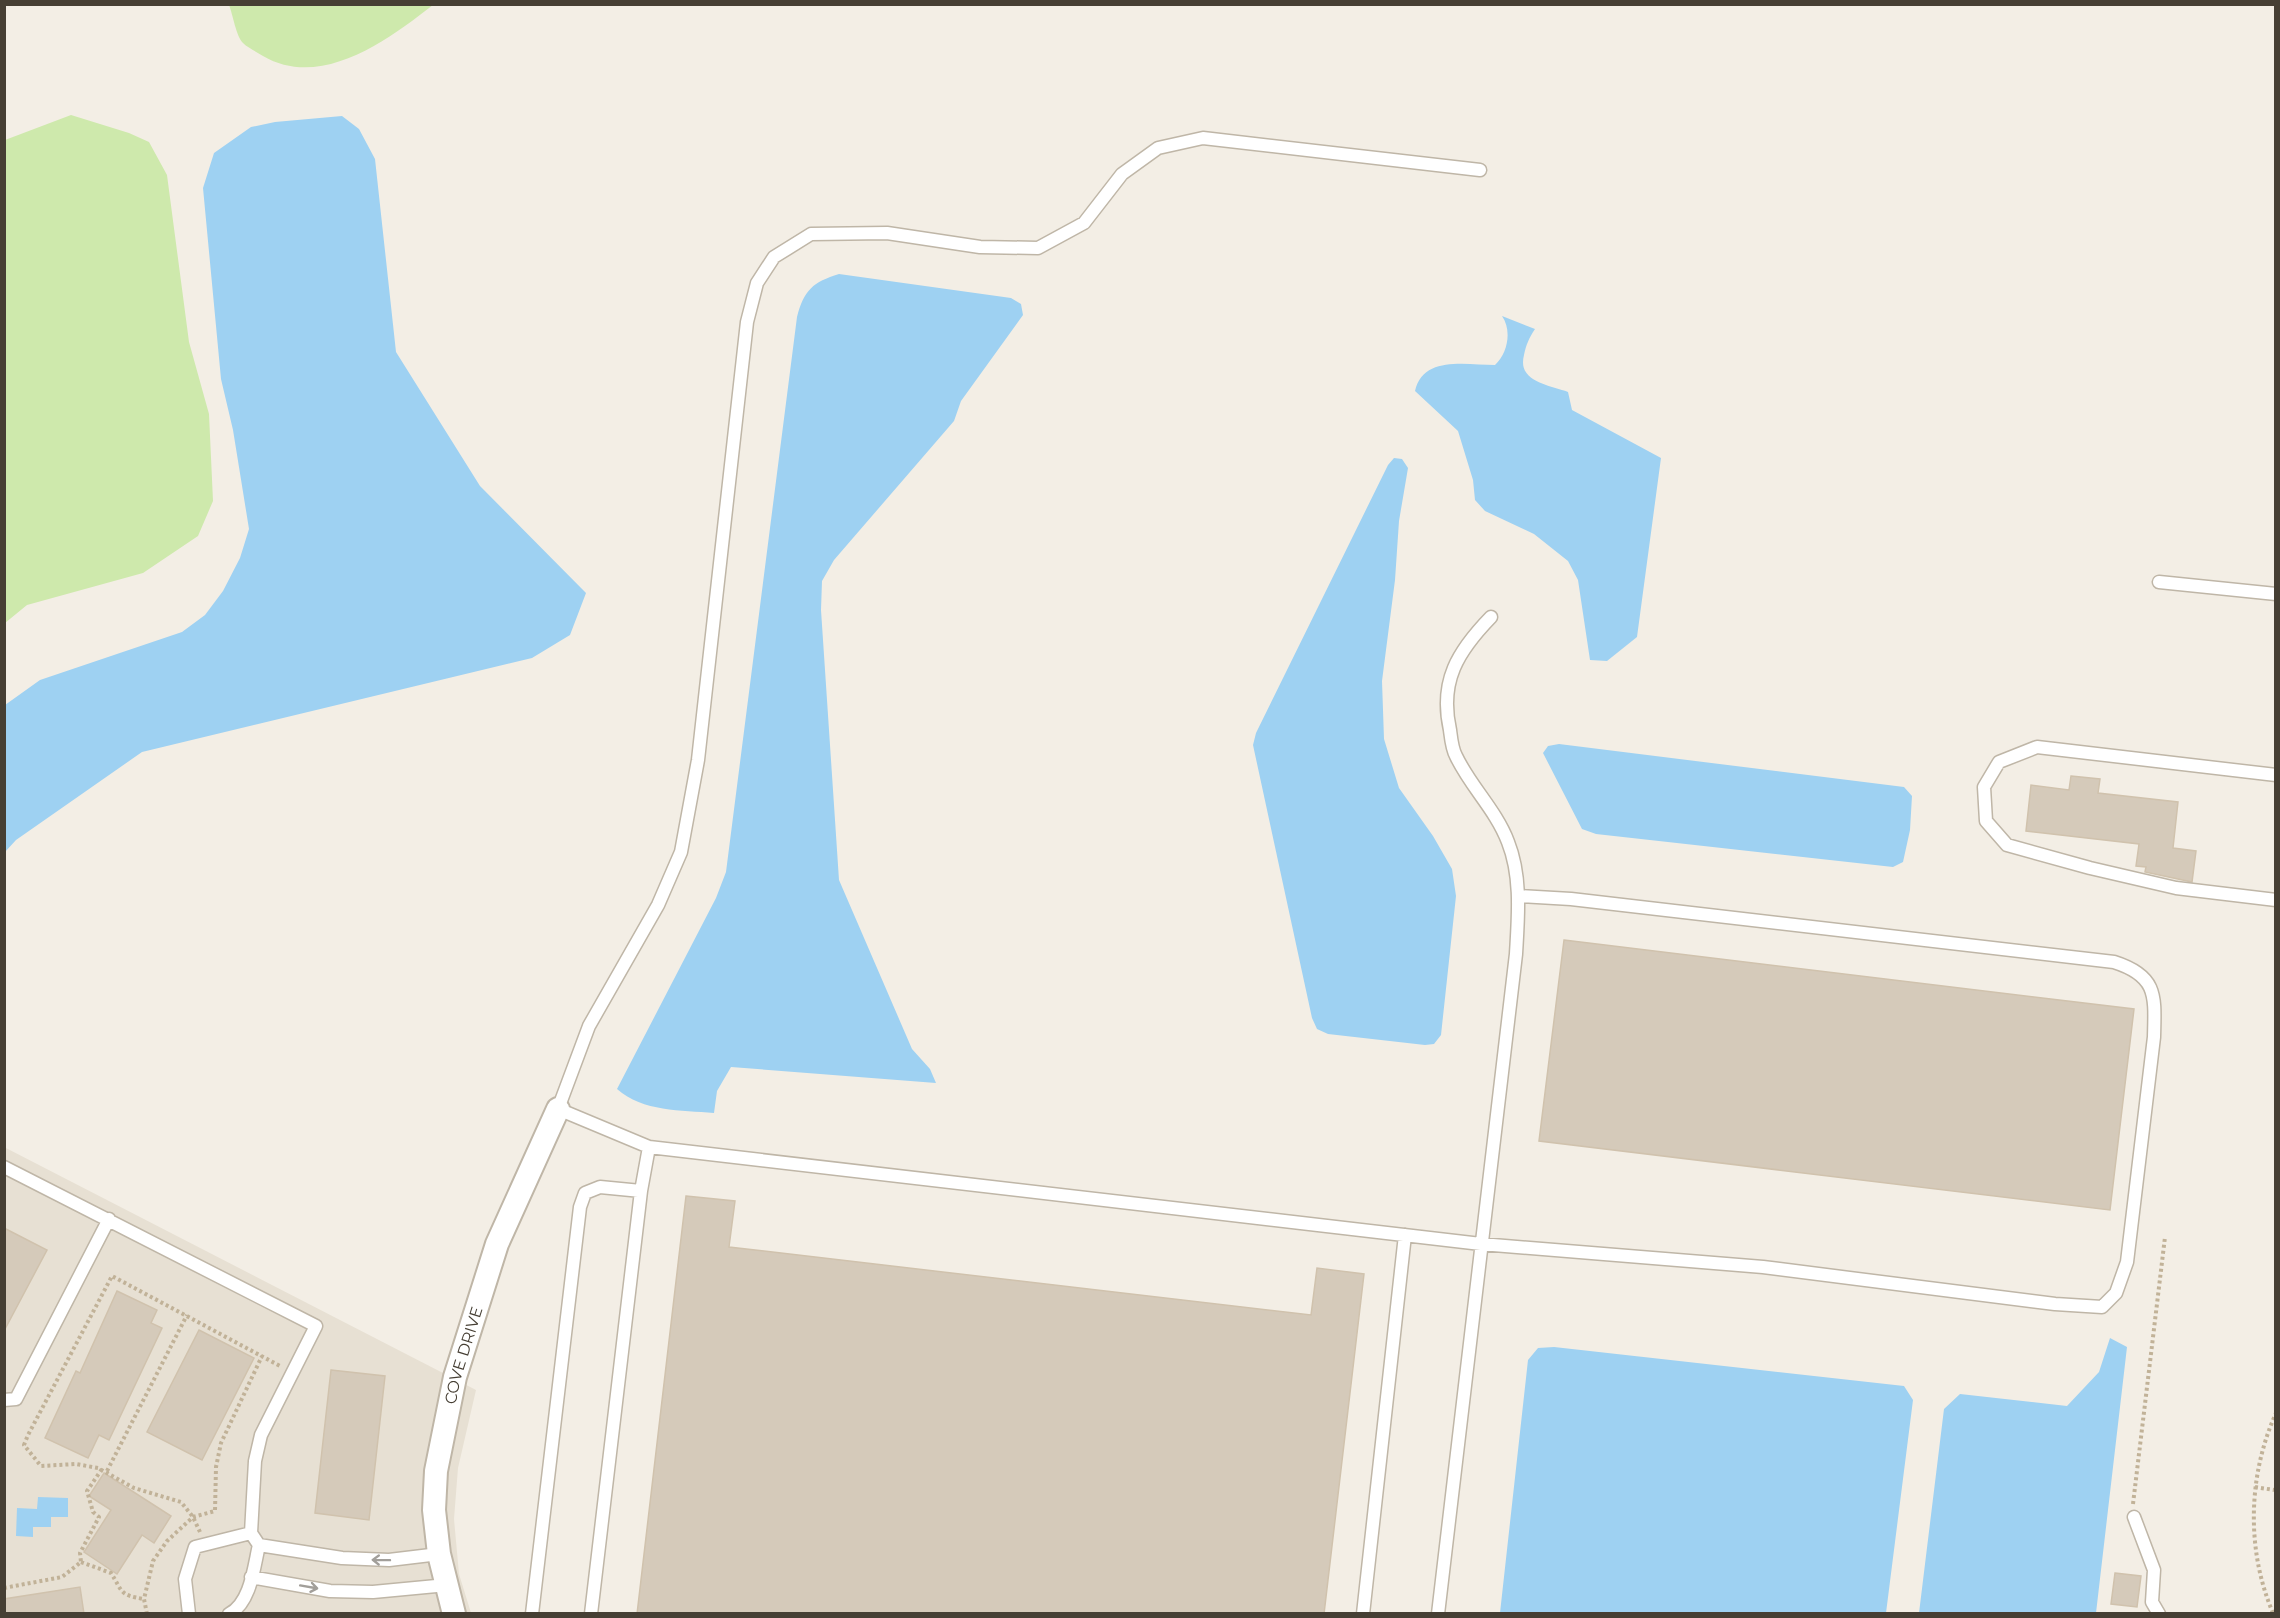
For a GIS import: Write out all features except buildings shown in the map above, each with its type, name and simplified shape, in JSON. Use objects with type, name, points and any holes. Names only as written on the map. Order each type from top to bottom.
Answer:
[{"type":"street","name":"COVE DRIVE","points":[[454,1614],[439,1554],[434,1510],[436,1471],[455,1377],[497,1244],[558,1109]]},
{"type":"lane","points":[[1480,170],[1203,138],[1158,148],[1122,174],[1084,223],[1038,248],[980,247],[887,233],[812,234],[774,257],[757,283],[747,322],[698,760],[681,852],[658,905],[589,1026],[558,1109],[649,1147],[1481,1244],[1763,1267],[2055,1304],[2102,1307],[2116,1293],[2127,1262],[2154,1037],[2155,1005],[2150,986],[2136,969],[2114,962],[1615,903],[1519,896]]},
{"type":"lane","points":[[2159,582],[2276,594]]},
{"type":"lane","points":[[1438,1614],[1516,954],[1519,896],[1509,843],[1486,801],[1455,755],[1445,708],[1454,662],[1470,639],[1491,617]]},
{"type":"lane","points":[[2276,775],[2037,747],[1999,762],[1984,787],[1986,821],[2007,845],[2090,868],[2176,888],[2276,900]]},
{"type":"lane","points":[[591,1614],[641,1191],[649,1147]]},
{"type":"lane","points":[[4,1167],[316,1326],[261,1435],[255,1461],[251,1533],[259,1545],[342,1558],[389,1560],[439,1554]]},
{"type":"lane","points":[[532,1614],[580,1207],[585,1193],[600,1187],[641,1191]]},
{"type":"lane","points":[[4,1400],[16,1399],[109,1219]]},
{"type":"lane","points":[[1363,1614],[1405,1235]]},
{"type":"lane","points":[[2134,1517],[2154,1570],[2152,1602],[2159,1614]]},
{"type":"lane","points":[[189,1614],[185,1579],[195,1547],[251,1533]]},
{"type":"lane","points":[[234,1613],[249,1589],[259,1545]]},
{"type":"lane","points":[[251,1577],[330,1591],[373,1592],[447,1585]]},
{"type":"path","points":[[2134,1517],[2132,1500],[2165,1237]]},
{"type":"path","points":[[205,1544],[193,1517],[181,1502],[134,1488],[102,1469],[76,1464],[41,1466],[24,1445],[112,1276],[292,1372]]},
{"type":"path","points":[[107,1471],[186,1316]]},
{"type":"path","points":[[147,1614],[144,1599],[153,1561],[167,1541],[193,1517],[215,1511],[216,1467],[221,1443],[262,1356]]},
{"type":"path","points":[[2276,1413],[2262,1451],[2255,1487],[2255,1551],[2265,1596],[2273,1613],[2276,1609]]},
{"type":"path","points":[[81,1562],[80,1552],[99,1517],[93,1512],[87,1491],[102,1469]]},
{"type":"path","points":[[2255,1487],[2274,1490]]},
{"type":"path","points":[[4,1588],[62,1577],[81,1562]]},
{"type":"path","points":[[81,1562],[111,1573],[117,1588],[126,1596],[144,1599]]},
{"type":"shaded area","points":[[4,1147],[476,1390],[458,1468],[454,1519],[459,1574],[471,1613],[5,1613]]},
{"type":"green space","points":[[229,4],[433,5],[396,33],[353,56],[330,64],[308,67],[285,65],[245,45],[238,36]]},
{"type":"green space","points":[[71,115],[129,133],[149,142],[167,175],[189,342],[209,414],[213,501],[198,536],[143,573],[27,605],[5,623],[5,140]]},
{"type":"water","points":[[342,116],[359,129],[375,159],[396,352],[480,486],[586,593],[570,635],[532,658],[142,752],[16,840],[5,852],[5,705],[40,680],[182,632],[205,615],[223,591],[240,558],[249,529],[233,430],[221,379],[203,188],[214,153],[251,127],[275,122]]},
{"type":"water","points":[[839,274],[1011,298],[1021,304],[1023,315],[961,401],[954,421],[834,560],[822,581],[821,610],[839,880],[912,1049],[930,1069],[936,1083],[731,1067],[717,1091],[714,1113],[650,1106],[627,1097],[617,1089],[716,898],[726,872],[797,317],[803,300],[811,288],[822,280]]},
{"type":"water","points":[[1502,316],[1535,329],[1528,342],[1523,364],[1530,377],[1568,392],[1572,410],[1661,458],[1637,637],[1607,661],[1590,660],[1578,580],[1568,561],[1534,534],[1485,511],[1475,500],[1473,480],[1458,431],[1415,391],[1427,372],[1436,367],[1448,364],[1495,365],[1506,348],[1508,334]]},
{"type":"water","points":[[1394,458],[1402,459],[1408,468],[1399,521],[1395,580],[1382,681],[1384,739],[1399,788],[1433,836],[1452,869],[1456,896],[1441,1035],[1434,1044],[1425,1045],[1328,1034],[1317,1029],[1312,1018],[1253,745],[1256,733],[1388,465]]},
{"type":"water","points":[[1559,744],[1904,787],[1912,796],[1910,830],[1903,862],[1893,867],[1596,834],[1582,829],[1543,753],[1548,746]]},
{"type":"water","points":[[2110,1338],[2127,1347],[2096,1613],[1919,1613],[1944,1409],[1960,1394],[2067,1406],[2099,1372]]},
{"type":"water","points":[[1554,1347],[1904,1386],[1913,1400],[1886,1613],[1500,1613],[1528,1360],[1538,1348]]},
{"type":"water","points":[[38,1497],[68,1498],[68,1517],[51,1517],[51,1527],[33,1527],[33,1537],[16,1536],[17,1508],[37,1509]]}]
